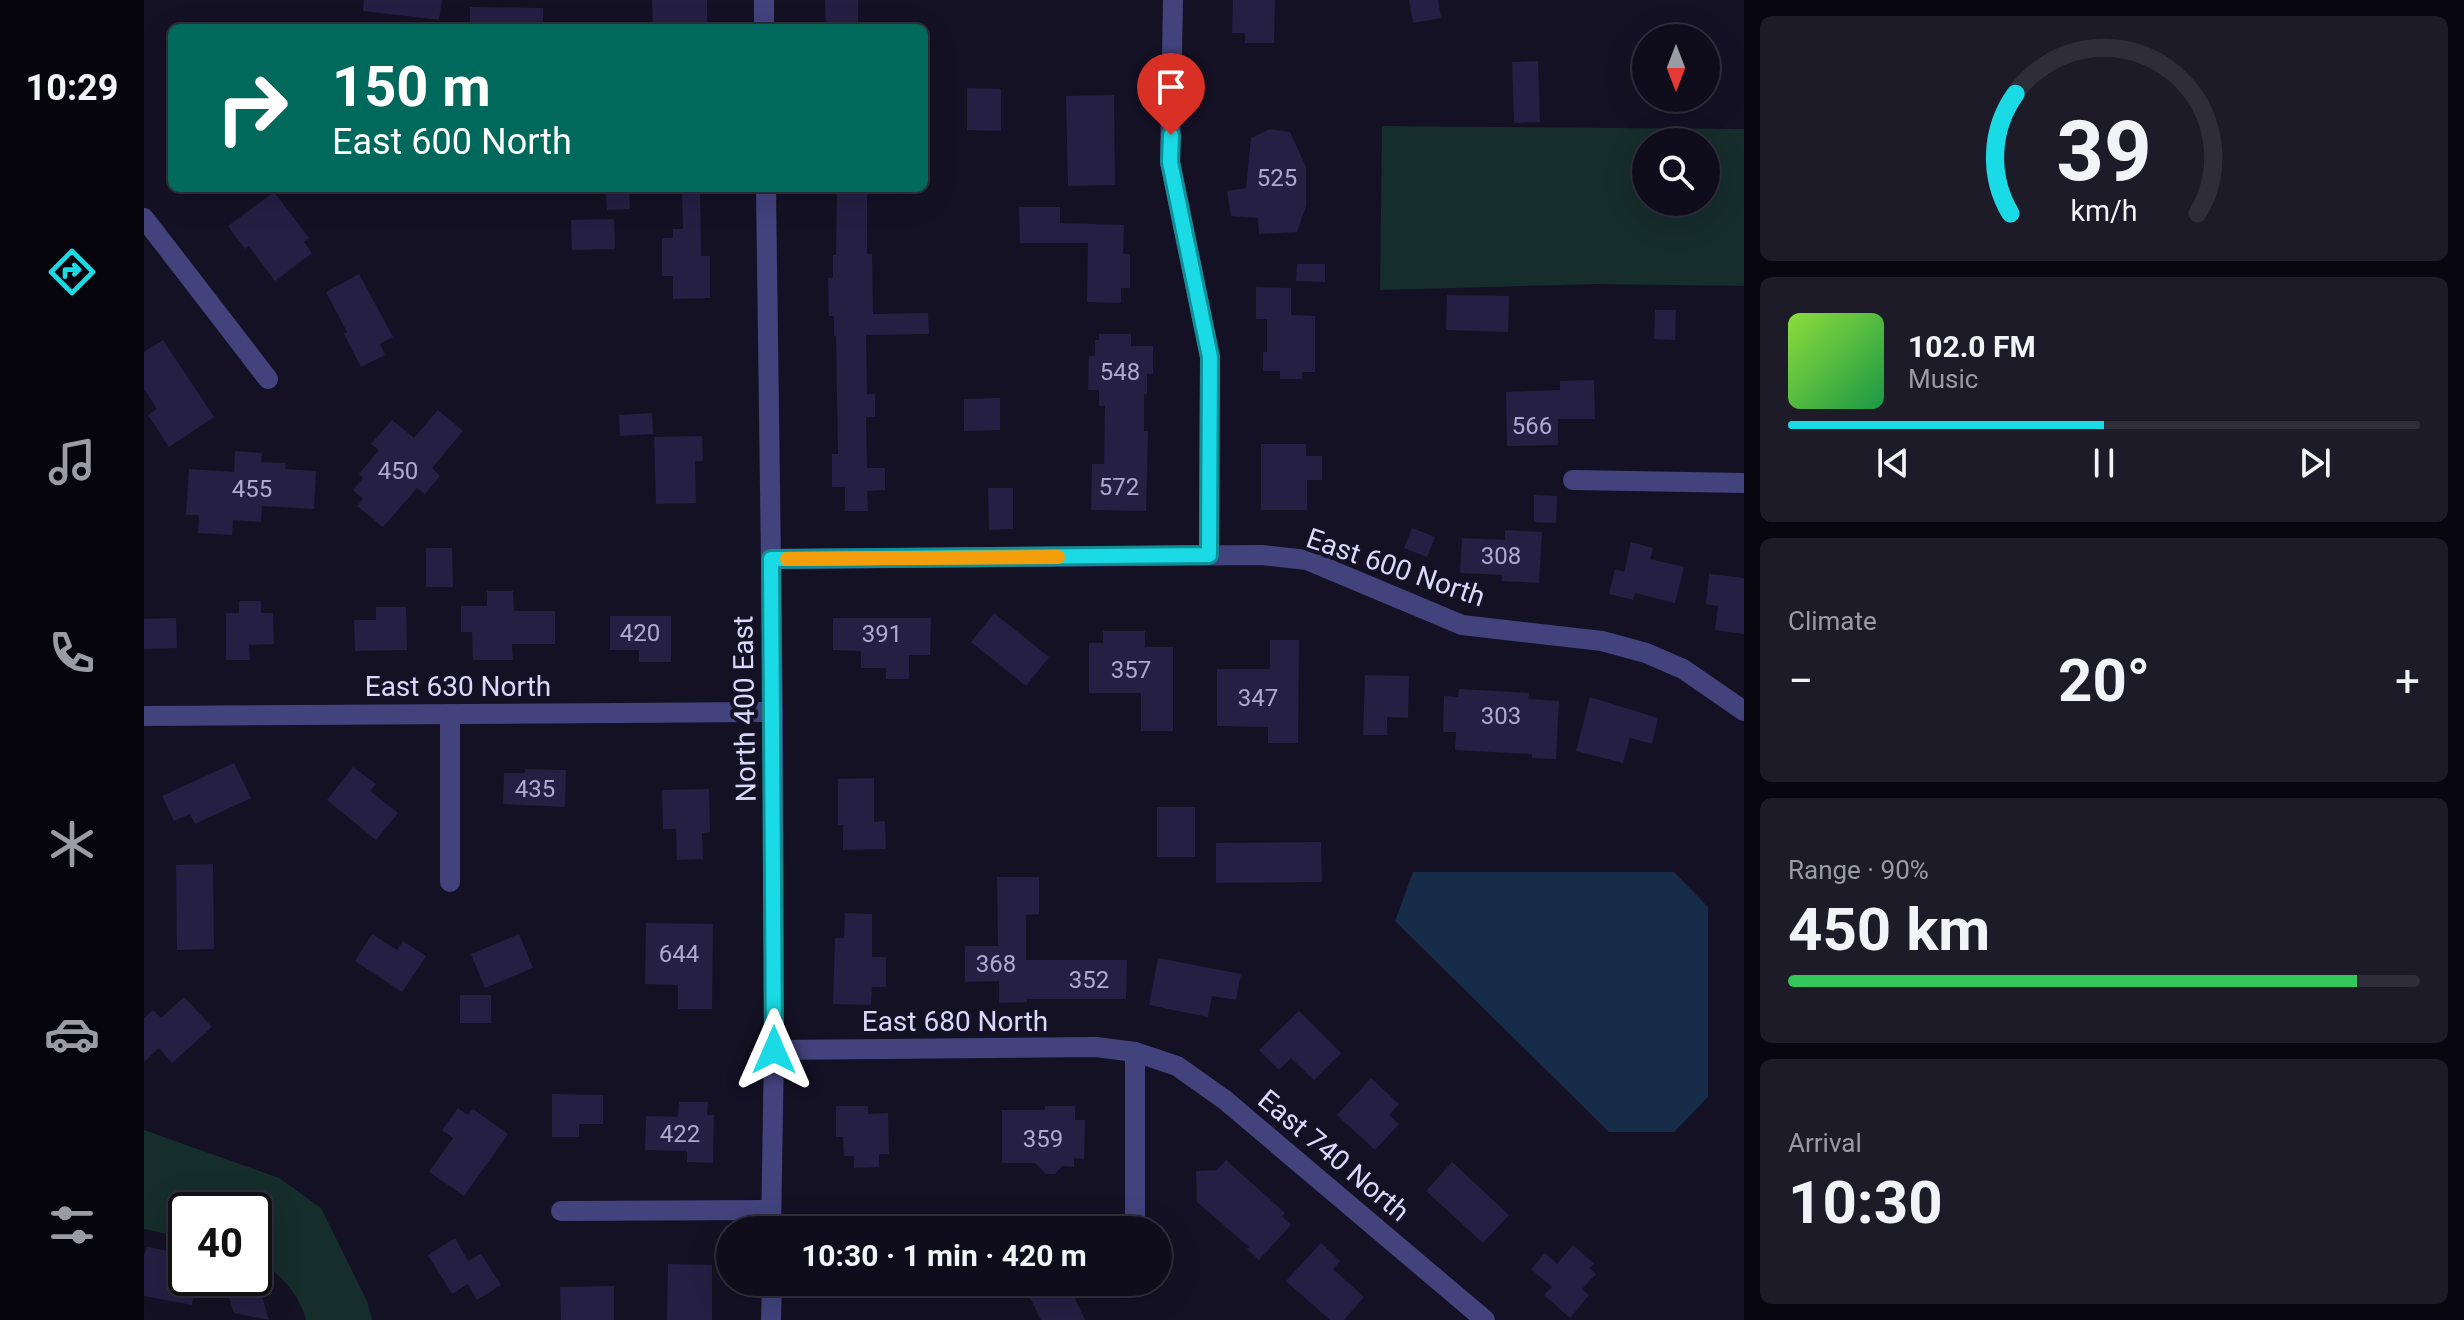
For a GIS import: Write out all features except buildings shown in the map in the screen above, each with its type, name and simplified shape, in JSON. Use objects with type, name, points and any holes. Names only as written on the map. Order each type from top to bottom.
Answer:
[{"type":"street","points":[[764,0],[764,24]]},
{"type":"street","points":[[1173,0],[1170,162],[1210,357],[1209,555]]},
{"type":"street","name":"North 400 East","points":[[766,192],[773,712],[771,1216]]},
{"type":"street","points":[[144,218],[268,379]]},
{"type":"street","points":[[1573,480],[1744,483]]},
{"type":"street","name":"East 600 North","points":[[771,559],[1262,555],[1307,560],[1462,625],[1602,641],[1646,653],[1683,669],[1744,711]]},
{"type":"street","name":"East 630 North","points":[[144,716],[773,712]]},
{"type":"street","points":[[450,714],[450,882]]},
{"type":"street","name":"East 680 North","points":[[774,1050],[1096,1047],[1135,1052]]},
{"type":"street","points":[[1135,1052],[1135,1216]]},
{"type":"street","name":"East 740 North","points":[[1135,1052],[1177,1066],[1225,1100],[1485,1320]]},
{"type":"street","points":[[561,1211],[716,1218]]},
{"type":"street","points":[[771,1320],[772,1296]]},
{"type":"green space","points":[[1382,126],[1632,128],[1632,216],[1720,216],[1720,129],[1744,129],[1744,286],[1597,284],[1380,290]]},
{"type":"green space","points":[[144,1130],[279,1178],[321,1208],[367,1301],[372,1320],[306,1320],[298,1300],[272,1270],[272,1192],[168,1192],[168,1234],[144,1229]]},
{"type":"water","points":[[1413,872],[1674,872],[1708,907],[1708,1097],[1674,1132],[1609,1132],[1395,921]]},
{"type":"slow traffic","points":[[787,559],[1058,557]]},
{"type":"route","points":[[774,1050],[771,559],[1209,555],[1210,357],[1170,162],[1171,135]]}]
